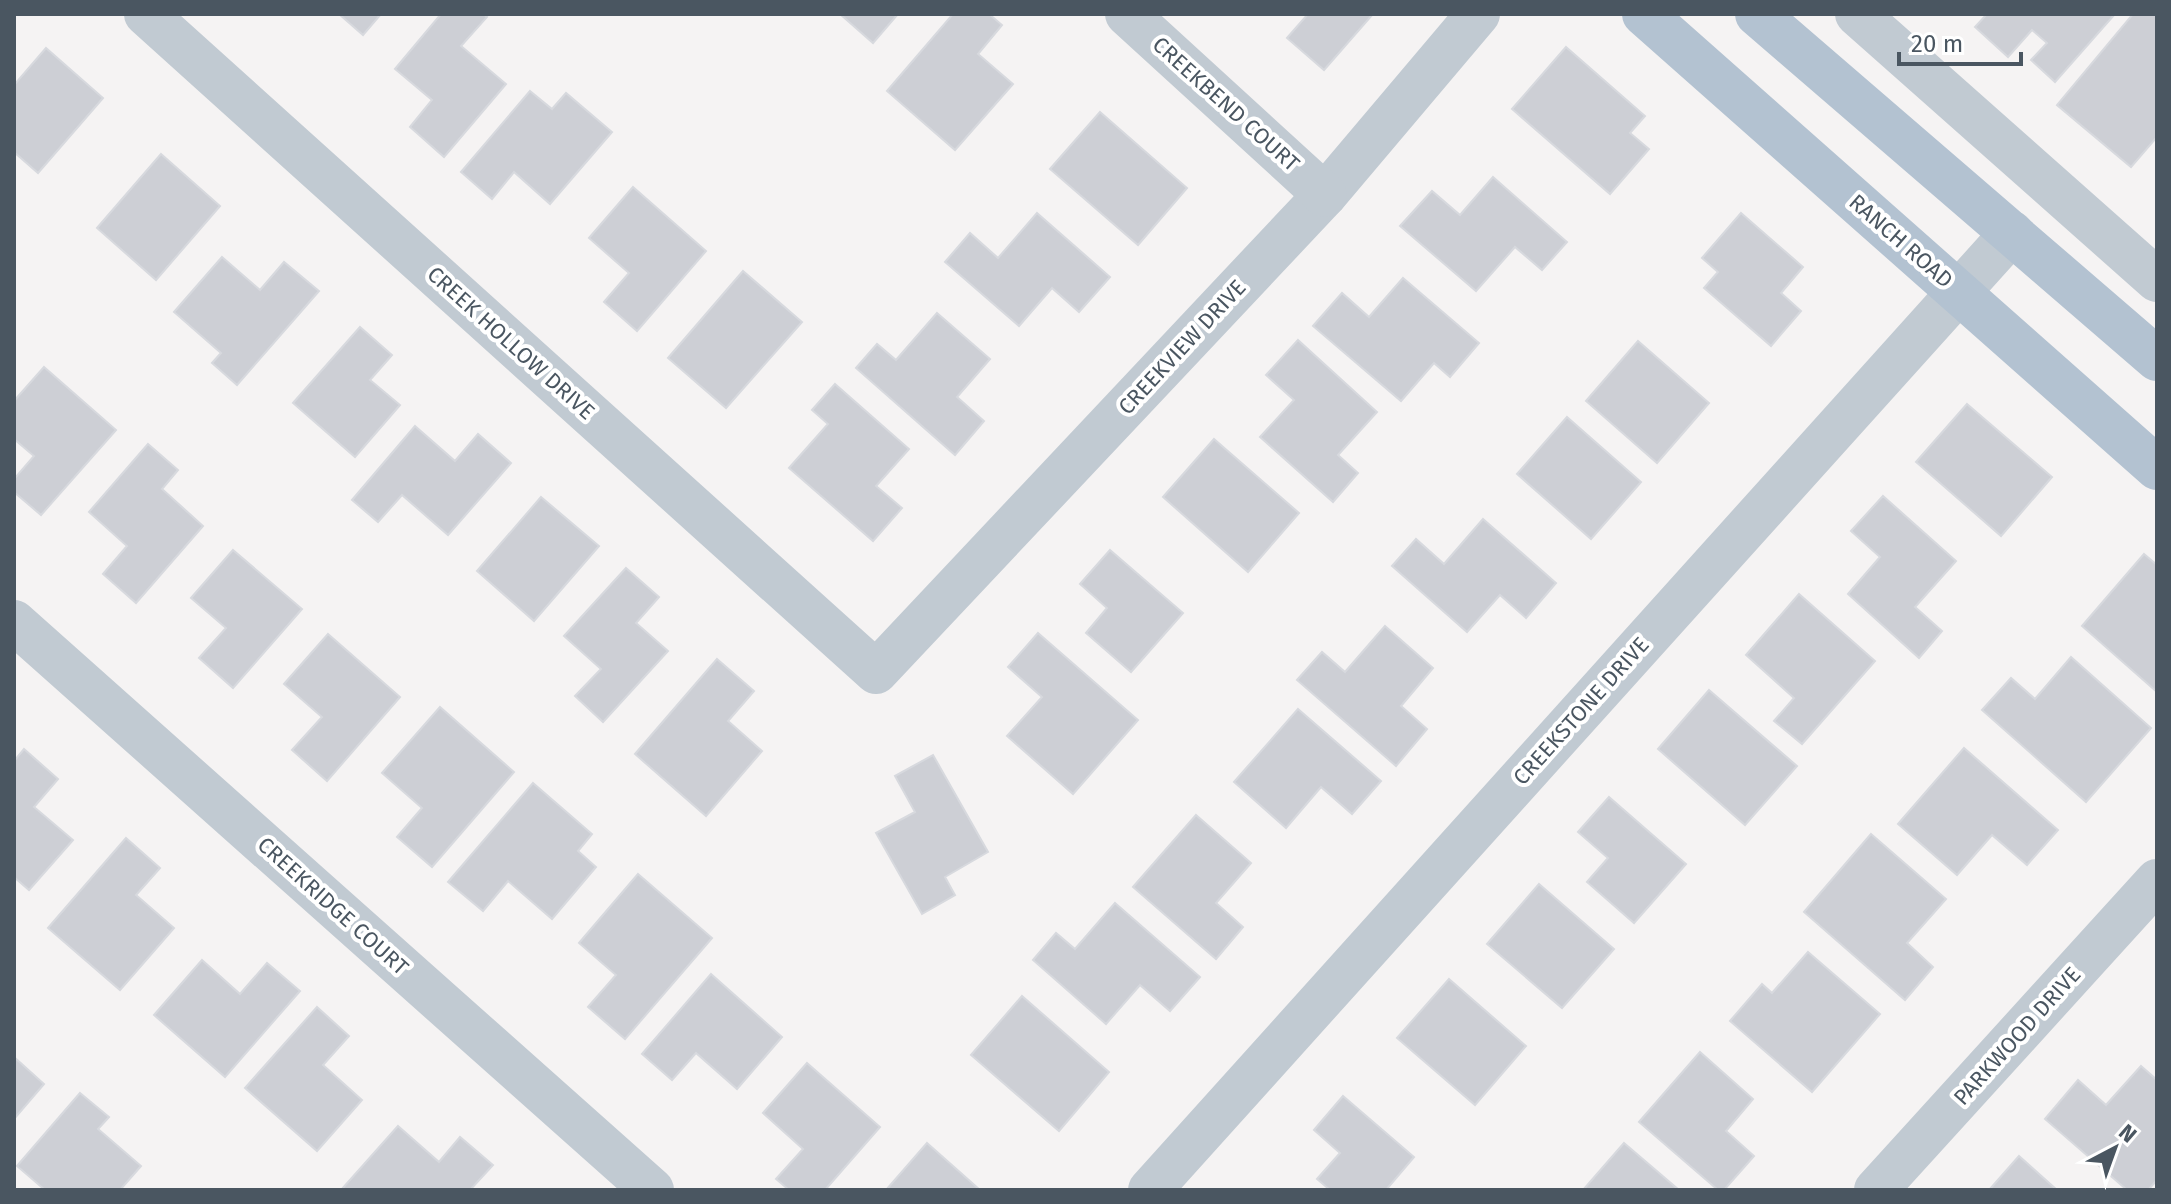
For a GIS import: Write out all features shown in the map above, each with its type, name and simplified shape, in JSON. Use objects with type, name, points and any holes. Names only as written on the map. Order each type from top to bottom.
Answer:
[{"type":"main road","name":"RANCH ROAD","points":[[1644,14],[2157,468]]},
{"type":"main road","points":[[1757,14],[2157,359]]},
{"type":"street","name":"CREEK HOLLOW DRIVE","points":[[146,14],[876,672]]},
{"type":"street","name":"CREEKBEND COURT","points":[[1127,14],[1325,195]]},
{"type":"street","name":"CREEKVIEW DRIVE","points":[[876,672],[1325,195],[1478,14]]},
{"type":"street","points":[[1857,14],[2157,280]]},
{"type":"street","name":"CREEKSTONE DRIVE","points":[[1150,1190],[2012,233]]},
{"type":"street","name":"CREEKRIDGE COURT","points":[[14,622],[652,1190]]},
{"type":"street","name":"PARKWOOD DRIVE","points":[[1876,1190],[2157,881]]},
{"type":"building","points":[[339,14],[381,14],[363,35]]},
{"type":"building","points":[[441,14],[483,14],[487,17],[461,46],[506,84],[444,157],[410,127],[432,100],[395,69]]},
{"type":"building","points":[[840,14],[898,14],[873,43]]},
{"type":"building","points":[[953,14],[989,14],[1002,25],[978,54],[1013,84],[955,150],[887,91]]},
{"type":"building","points":[[1308,14],[1373,14],[1324,70],[1287,38]]},
{"type":"building","points":[[1987,14],[2115,14],[2055,82],[2031,60],[2047,43],[2032,30],[2008,57],[1975,27]]},
{"type":"building","points":[[2133,14],[2157,14],[2157,137],[2131,167],[2057,105]]},
{"type":"building","points":[[1566,47],[1645,116],[1630,133],[1649,149],[1610,194],[1512,109]]},
{"type":"building","points":[[46,48],[103,98],[38,173],[14,152],[14,85]]},
{"type":"building","points":[[530,91],[552,109],[566,93],[612,132],[550,204],[514,172],[492,199],[461,172]]},
{"type":"building","points":[[1100,112],[1187,188],[1138,245],[1050,169]]},
{"type":"building","points":[[161,154],[220,206],[156,280],[97,228]]},
{"type":"building","points":[[1493,177],[1567,242],[1542,270],[1515,247],[1476,291],[1400,226],[1432,191],[1460,215]]},
{"type":"building","points":[[633,187],[706,251],[637,331],[604,302],[629,273],[589,238]]},
{"type":"building","points":[[1037,213],[1110,277],[1079,312],[1052,288],[1019,326],[945,262],[970,233],[998,258]]},
{"type":"building","points":[[1741,213],[1803,267],[1781,293],[1801,311],[1771,346],[1704,288],[1718,272],[1702,258]]},
{"type":"building","points":[[222,257],[260,290],[284,262],[319,291],[237,385],[212,363],[221,353],[174,312]]},
{"type":"building","points":[[743,271],[802,322],[726,408],[668,358]]},
{"type":"building","points":[[1403,278],[1479,343],[1450,377],[1434,363],[1401,401],[1313,326],[1342,293],[1369,317]]},
{"type":"building","points":[[937,313],[990,359],[957,397],[984,421],[955,455],[856,368],[877,344],[896,360]]},
{"type":"building","points":[[360,327],[392,355],[370,380],[400,405],[355,457],[293,403]]},
{"type":"building","points":[[1298,340],[1377,412],[1338,455],[1358,473],[1333,502],[1260,437],[1294,400],[1266,375]]},
{"type":"building","points":[[1638,341],[1709,403],[1657,463],[1586,401]]},
{"type":"building","points":[[44,367],[116,430],[41,515],[14,492],[14,479],[34,456],[14,439],[14,401]]},
{"type":"building","points":[[835,384],[909,449],[876,486],[902,508],[873,541],[789,468],[828,424],[812,410]]},
{"type":"building","points":[[1967,404],[2052,477],[2001,536],[1916,462]]},
{"type":"building","points":[[1567,417],[1641,482],[1591,539],[1517,474]]},
{"type":"building","points":[[415,426],[455,461],[478,434],[511,463],[448,535],[402,495],[378,522],[352,500]]},
{"type":"building","points":[[1214,439],[1299,513],[1248,572],[1163,497]]},
{"type":"building","points":[[148,444],[178,470],[162,489],[203,526],[136,603],[103,574],[127,546],[89,512]]},
{"type":"building","points":[[1883,496],[1956,561],[1915,607],[1942,631],[1919,658],[1848,594],[1880,557],[1851,531]]},
{"type":"building","points":[[541,497],[599,546],[534,621],[477,571]]},
{"type":"building","points":[[1483,519],[1556,583],[1526,618],[1500,595],[1467,632],[1392,566],[1416,539],[1444,564]]},
{"type":"building","points":[[233,550],[302,609],[233,688],[199,658],[226,628],[191,598]]},
{"type":"building","points":[[1110,550],[1183,613],[1131,672],[1086,633],[1107,608],[1080,584]]},
{"type":"building","points":[[2144,554],[2157,565],[2157,692],[2082,626]]},
{"type":"building","points":[[626,568],[659,597],[636,623],[668,651],[603,722],[575,696],[601,669],[564,636]]},
{"type":"building","points":[[1799,594],[1875,661],[1802,744],[1774,721],[1794,698],[1746,655]]},
{"type":"building","points":[[1385,626],[1433,668],[1401,706],[1427,729],[1396,766],[1297,680],[1322,652],[1345,672]]},
{"type":"building","points":[[1038,633],[1138,720],[1073,794],[1007,736],[1042,697],[1008,667]]},
{"type":"building","points":[[328,634],[400,697],[327,781],[292,750],[322,717],[284,684]]},
{"type":"building","points":[[2071,657],[2151,728],[2086,802],[1982,710],[2011,678],[2035,699]]},
{"type":"building","points":[[717,659],[754,691],[728,721],[762,751],[706,816],[635,754]]},
{"type":"building","points":[[1709,690],[1797,766],[1745,825],[1658,749]]},
{"type":"building","points":[[440,707],[514,772],[432,867],[397,837],[422,808],[382,773]]},
{"type":"building","points":[[1298,709],[1381,781],[1352,814],[1321,787],[1286,828],[1234,782]]},
{"type":"building","points":[[1964,748],[2058,830],[2027,865],[1992,835],[1957,875],[1898,824]]},
{"type":"building","points":[[24,749],[58,779],[34,807],[73,840],[29,890],[14,877],[14,761]]},
{"type":"building","points":[[933,755],[988,852],[945,877],[955,895],[922,914],[876,833],[915,812],[895,776]]},
{"type":"building","points":[[533,783],[592,834],[578,851],[596,867],[552,919],[508,881],[483,911],[448,882]]},
{"type":"building","points":[[1609,797],[1686,864],[1634,923],[1587,882],[1608,858],[1578,832]]},
{"type":"building","points":[[1196,815],[1251,863],[1216,903],[1243,927],[1216,959],[1133,887]]},
{"type":"building","points":[[1871,834],[1946,899],[1907,943],[1933,967],[1905,1000],[1804,912]]},
{"type":"building","points":[[126,838],[160,868],[136,895],[174,928],[120,990],[48,928]]},
{"type":"building","points":[[638,874],[712,938],[625,1039],[588,1007],[616,975],[579,943]]},
{"type":"building","points":[[1539,884],[1614,949],[1562,1008],[1487,944]]},
{"type":"building","points":[[1115,903],[1200,977],[1170,1011],[1140,985],[1106,1024],[1033,960],[1056,933],[1075,949]]},
{"type":"building","points":[[1808,952],[1880,1014],[1812,1092],[1730,1021],[1762,984],[1772,993]]},
{"type":"building","points":[[202,960],[240,994],[267,963],[300,991],[225,1077],[154,1015]]},
{"type":"building","points":[[711,974],[782,1037],[737,1089],[696,1053],[672,1080],[642,1054]]},
{"type":"building","points":[[1449,979],[1526,1046],[1475,1105],[1397,1038]]},
{"type":"building","points":[[1022,996],[1109,1072],[1059,1131],[971,1055]]},
{"type":"building","points":[[317,1007],[349,1036],[323,1065],[362,1100],[317,1151],[245,1088]]},
{"type":"building","points":[[1700,1052],[1753,1099],[1726,1131],[1754,1156],[1724,1190],[1718,1190],[1639,1122]]},
{"type":"building","points":[[14,1057],[44,1084],[14,1119]]},
{"type":"building","points":[[807,1063],[880,1127],[825,1190],[789,1190],[776,1179],[803,1149],[763,1113]]},
{"type":"building","points":[[2141,1066],[2157,1080],[2157,1180],[2148,1190],[2127,1190],[2045,1119],[2078,1080],[2106,1105]]},
{"type":"building","points":[[80,1093],[109,1117],[98,1129],[141,1166],[120,1190],[45,1190],[17,1166]]},
{"type":"building","points":[[1343,1096],[1414,1157],[1386,1190],[1330,1190],[1317,1179],[1340,1153],[1314,1130]]},
{"type":"building","points":[[398,1126],[439,1162],[460,1137],[493,1165],[470,1190],[341,1190]]},
{"type":"building","points":[[927,1143],[980,1190],[886,1190]]},
{"type":"building","points":[[1624,1143],[1679,1190],[1583,1190]]},
{"type":"building","points":[[2019,1156],[2057,1190],[1989,1190]]}]
